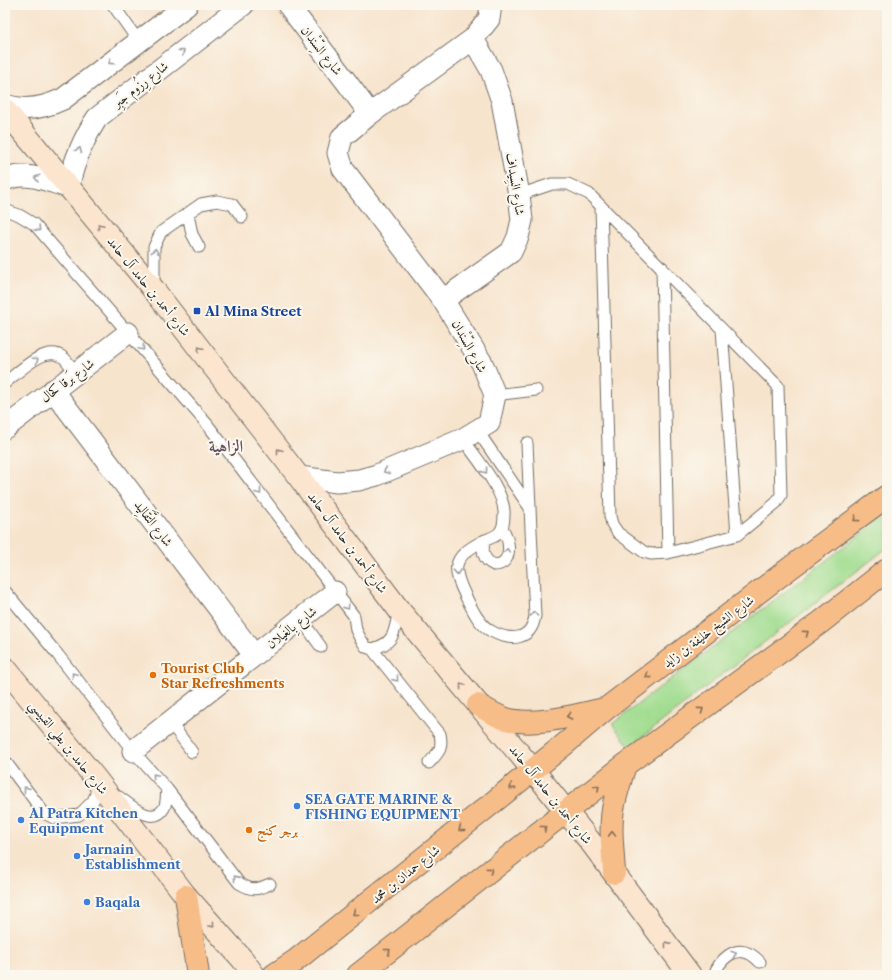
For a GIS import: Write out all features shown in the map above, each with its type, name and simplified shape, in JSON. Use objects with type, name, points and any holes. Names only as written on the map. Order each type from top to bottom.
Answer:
[{"type":"main road","name":"شارع أحمد بن حامد آل حامد","points":[[5,110],[154,290],[299,477],[398,610],[566,811],[690,975]]},
{"type":"main road","name":"شارع الشيخ خليفة بن زايد","points":[[533,770],[607,708],[887,496]]},
{"type":"main road","points":[[358,975],[625,765],[821,622],[887,570]]},
{"type":"main road","name":"شارع حامد بن بطي القبيسي","points":[[5,668],[96,779],[186,896],[243,960],[254,975]]},
{"type":"main road","points":[[478,706],[505,719],[516,721],[559,718],[607,708]]},
{"type":"main road","points":[[614,873],[612,818],[625,765]]},
{"type":"main road","name":"شارع حمدان بن محمد","points":[[274,975],[295,961],[533,770]]},
{"type":"main road","points":[[186,896],[198,975]]},
{"type":"street","points":[[5,104],[24,109],[38,108],[51,105],[63,99],[187,5]]},
{"type":"street","name":"شارع رِزُوم جَبِر","points":[[68,187],[76,158],[89,130],[97,118],[242,5]]},
{"type":"street","name":"شارع السِّنْدان","points":[[288,5],[370,114]]},
{"type":"street","name":"شارع السِّنْدان","points":[[491,5],[490,19],[474,39],[370,114],[342,137],[338,154],[344,168],[443,300],[482,363],[495,395]]},
{"type":"street","name":"شارع السِّيداف","points":[[443,300],[511,252],[518,237],[522,220],[502,101],[491,70],[474,39]]},
{"type":"street","points":[[5,180],[16,176],[28,176],[68,187]]},
{"type":"street","name":"شارع بَرقا كحال","points":[[5,428],[128,333]]},
{"type":"street","name":"شارع التَّقَالِيد","points":[[53,390],[254,655]]},
{"type":"street","points":[[299,477],[337,482],[359,480],[377,475],[470,434],[489,423],[495,395]]},
{"type":"street","name":"شارع بِالغَيلان","points":[[134,751],[335,592]]},
{"type":"lane","points":[[113,5],[138,42]]},
{"type":"lane","points":[[519,195],[552,184],[568,184],[589,194],[601,206],[662,267],[778,386],[781,495],[776,503],[737,536],[668,553],[651,554],[644,552],[618,533],[612,524],[601,206]]},
{"type":"lane","points":[[154,290],[154,247],[161,232],[201,204],[217,201],[232,204],[242,217]]},
{"type":"lane","points":[[5,210],[19,215],[34,224],[207,424],[354,616],[356,630],[366,646],[372,649],[440,734],[442,744],[439,752],[429,762]]},
{"type":"lane","points":[[188,214],[192,234],[200,247]]},
{"type":"lane","points":[[662,267],[668,553]]},
{"type":"lane","points":[[722,329],[737,536]]},
{"type":"lane","points":[[6,381],[39,357],[49,353],[64,358],[75,373]]},
{"type":"lane","points":[[495,395],[536,390]]},
{"type":"lane","points":[[470,434],[512,482],[530,508]]},
{"type":"lane","points":[[470,434],[499,492],[504,514],[502,528],[498,534],[469,548],[463,554],[459,560],[457,575],[459,582],[480,622],[497,634],[518,638],[532,628],[535,616],[526,443]]},
{"type":"lane","points":[[499,492],[512,482]]},
{"type":"lane","points":[[485,540],[483,552],[487,561],[494,565],[502,563],[506,560],[509,550],[506,535],[502,528]]},
{"type":"lane","points":[[5,591],[134,751],[167,789],[239,883],[248,888],[259,889],[270,884]]},
{"type":"lane","points":[[372,649],[389,642],[393,635],[398,610]]},
{"type":"lane","points":[[301,619],[321,646]]},
{"type":"lane","points":[[170,722],[192,752]]},
{"type":"lane","points":[[5,761],[44,813],[54,818],[79,815],[89,806],[96,794],[96,779]]},
{"type":"lane","points":[[96,779],[140,813],[151,815],[158,814],[164,808],[167,789]]},
{"type":"lane","points":[[714,975],[717,968],[727,956],[736,952],[751,954],[760,962]]},
{"type":"green space","points":[[887,514],[887,548],[630,747],[612,724]]},
{"type":"place","name":"Al Mina Street","points":[[197,311]]},
{"type":"place","name":"Tourist Club Star Refreshments","points":[[153,675]]},
{"type":"place","name":"SEA GATE MARINE & FISHING EQUIPMENT","points":[[297,806]]},
{"type":"place","name":"Al Patra Kitchen Equipment","points":[[21,820]]},
{"type":"place","name":"برجر كنج","points":[[249,830]]},
{"type":"place","name":"Jarnain Establishment","points":[[77,856]]},
{"type":"place","name":"Baqala","points":[[87,902]]},
{"type":"district","name":"الزاهية","points":[[226,446]]}]
